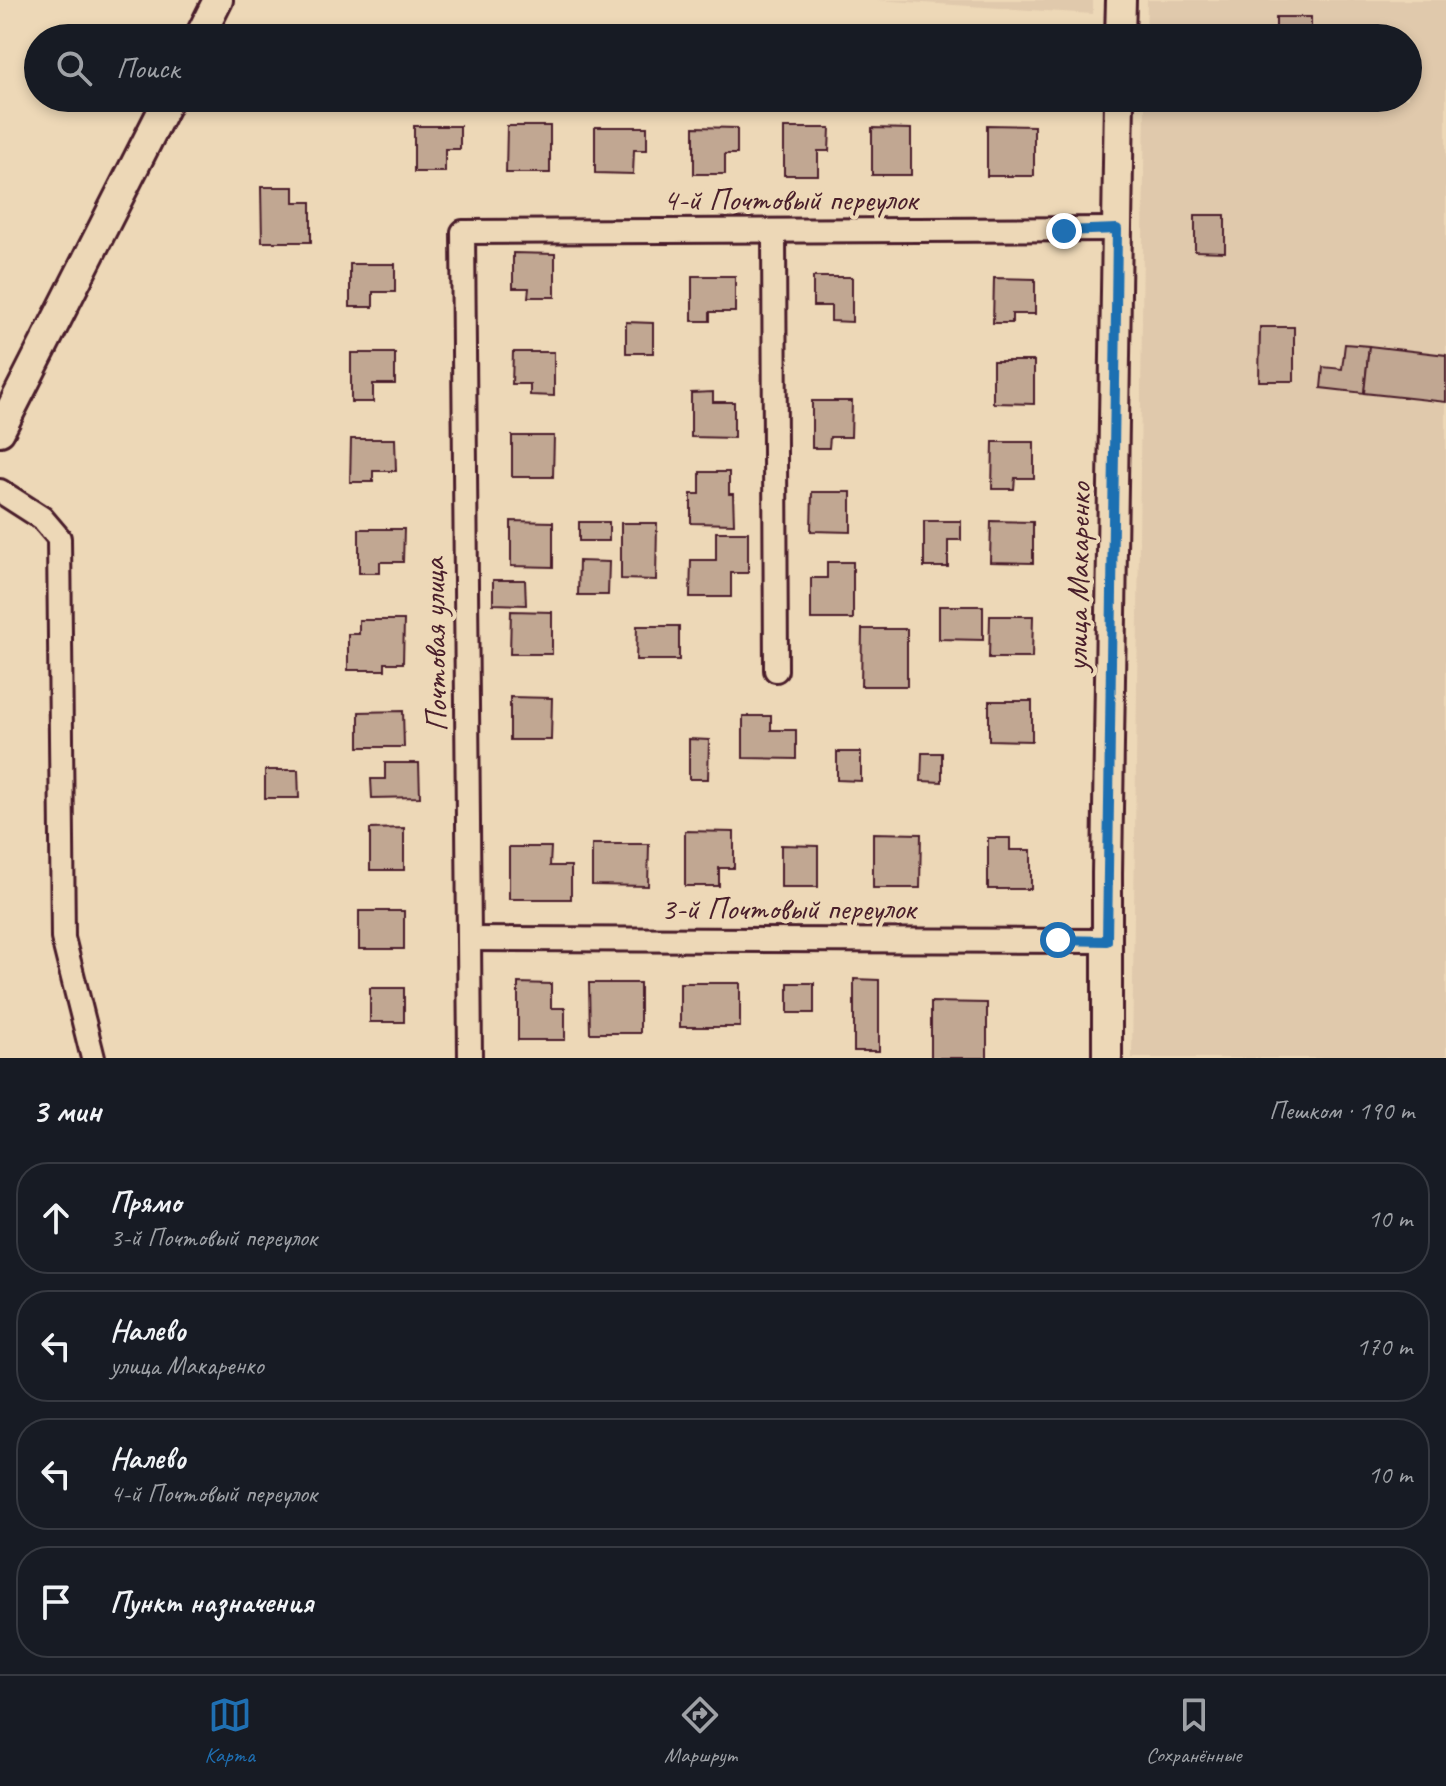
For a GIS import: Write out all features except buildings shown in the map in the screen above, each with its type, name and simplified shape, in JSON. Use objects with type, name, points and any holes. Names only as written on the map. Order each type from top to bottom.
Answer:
[{"type":"street","points":[[206,24],[218,0]]},
{"type":"street","points":[[1120,24],[1121,0]]},
{"type":"street","points":[[0,431],[162,112]]},
{"type":"street","name":"улица Макаренко","points":[[1107,1058],[1119,112]]},
{"type":"street","name":"4-й Почтовый переулок","points":[[463,232],[1117,229]]},
{"type":"street","name":"Почтовая улица","points":[[463,232],[470,1058]]},
{"type":"street","points":[[774,232],[776,670]]},
{"type":"street","points":[[0,491],[42,518],[59,538],[63,938],[93,1058]]},
{"type":"street","name":"3-й Почтовый переулок","points":[[469,939],[1107,941]]},
{"type":"shaded area","points":[[877,0],[1093,0],[1093,14]]},
{"type":"shaded area","points":[[1147,0],[1446,0],[1446,1058],[1132,1058],[1145,112],[1422,112],[1422,24],[1146,24]]},
{"type":"route","points":[[1058,940],[1107,941],[1117,229],[1064,231]]}]
